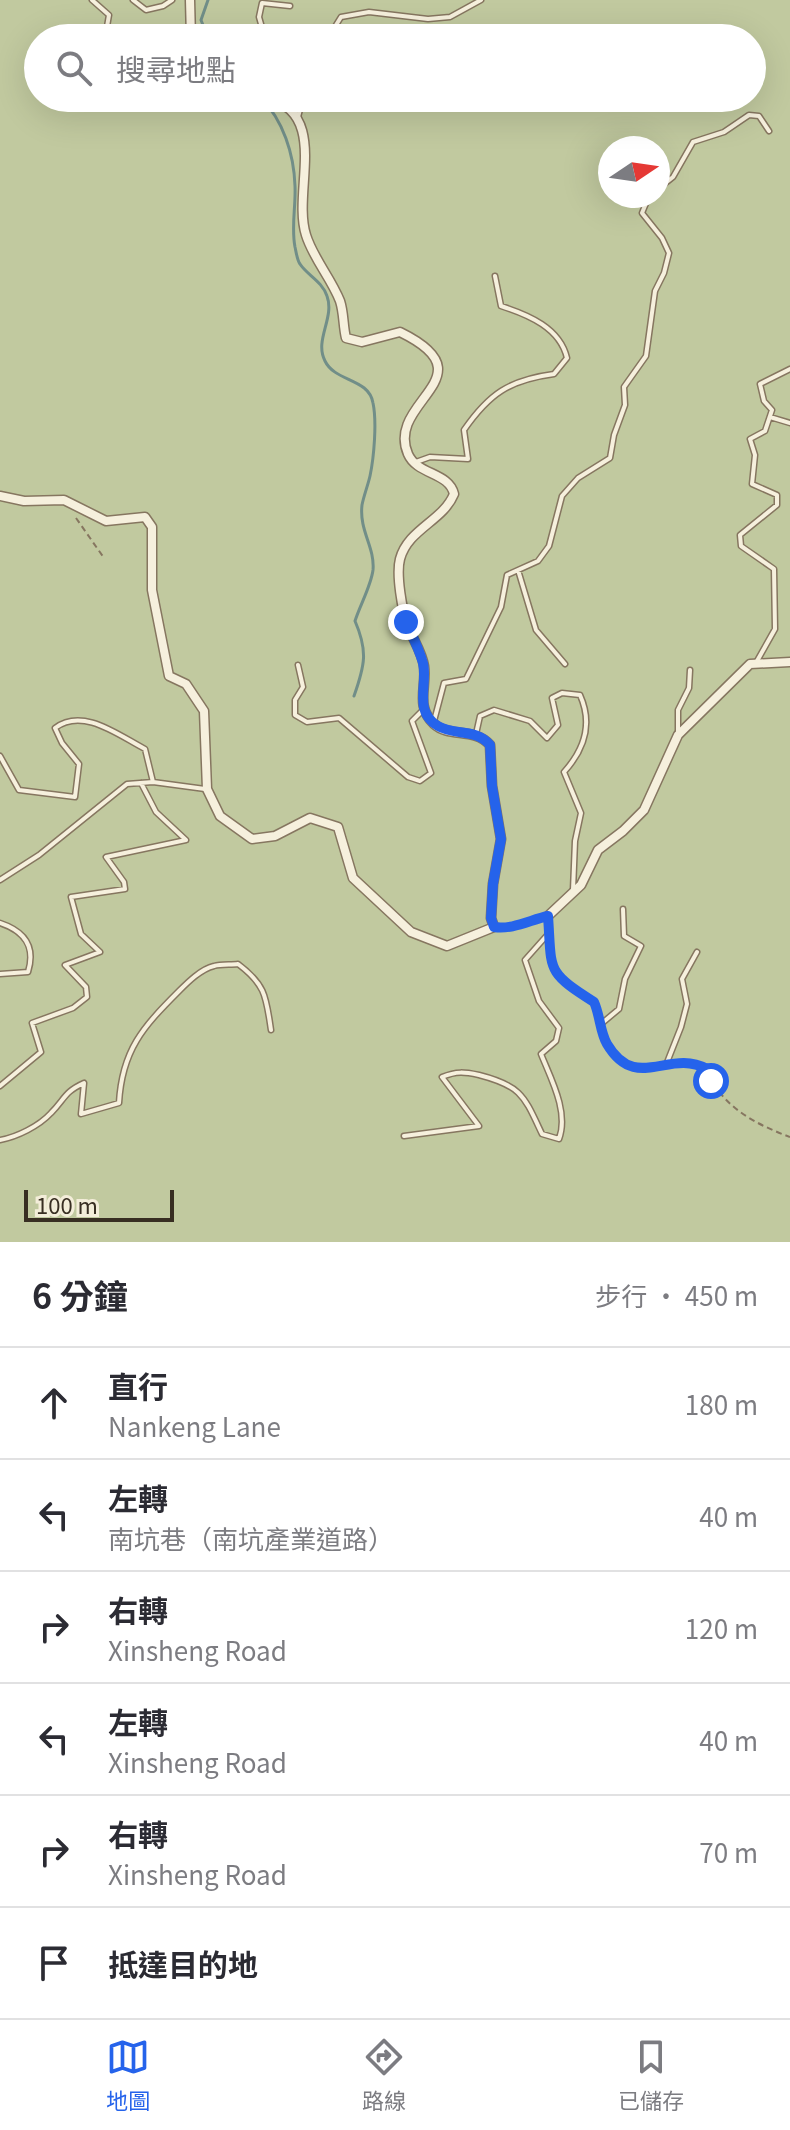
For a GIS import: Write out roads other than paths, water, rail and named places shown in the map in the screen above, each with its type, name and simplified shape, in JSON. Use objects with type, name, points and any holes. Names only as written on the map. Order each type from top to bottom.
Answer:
[{"type":"street","points":[[190,0],[191,24]]},
{"type":"street","points":[[0,496],[24,501],[64,500],[106,521],[145,517],[152,527],[152,590],[169,676],[186,684],[204,711],[207,789],[220,816],[252,839],[275,836],[310,818],[338,827],[353,878],[411,932],[447,946],[494,927],[491,918],[493,884],[501,839],[492,786],[490,745],[476,734],[442,729],[434,724],[422,703],[424,665],[406,622],[399,560],[418,531],[443,511],[454,494],[452,487],[443,479],[414,463],[405,441],[410,416],[439,379],[439,371],[430,353],[419,341],[400,332],[362,342],[346,338],[340,301],[306,235],[303,215],[305,136],[298,117],[292,112]]},
{"type":"street","points":[[548,916],[586,877],[598,850],[644,810],[678,735],[717,699],[743,669],[756,663],[790,662]]},
{"type":"lane","points":[[92,0],[109,15],[107,24]]},
{"type":"lane","points":[[133,0],[146,10],[172,0]]},
{"type":"lane","points":[[337,24],[341,17],[369,12],[428,19],[450,17],[481,0]]},
{"type":"lane","points":[[261,24],[262,3],[290,6]]},
{"type":"lane","points":[[298,117],[299,112]]},
{"type":"lane","points":[[670,179],[693,142],[724,132],[749,115],[759,116],[769,131]]},
{"type":"lane","points":[[434,724],[444,683],[466,679],[501,607],[507,575],[538,561],[549,546],[562,496],[578,478],[610,458],[614,435],[625,405],[624,387],[646,356],[655,291],[669,253],[662,238],[642,213],[644,208]]},
{"type":"lane","points":[[414,463],[430,457],[468,459],[464,430],[481,405],[499,390],[531,377],[554,374],[567,358],[564,342],[531,315],[501,306],[495,276]]},
{"type":"lane","points":[[756,663],[775,629],[774,569],[741,546],[740,535],[777,505],[777,495],[752,484],[755,455],[750,439],[765,431],[772,410],[764,401],[760,384],[790,369]]},
{"type":"lane","points":[[770,417],[790,423]]},
{"type":"lane","points":[[518,570],[536,630],[565,664]]},
{"type":"lane","points":[[298,665],[303,687],[295,700],[295,715],[307,722],[339,718],[408,777],[420,781],[431,773],[412,721],[425,709]]},
{"type":"lane","points":[[678,735],[678,710],[689,688],[690,670]]},
{"type":"lane","points":[[476,734],[480,716],[494,710],[530,721],[547,738],[558,725],[552,698],[562,693],[580,695],[587,711],[584,742],[578,757],[564,772],[581,813],[575,841],[573,892]]},
{"type":"lane","points":[[0,756],[19,790],[75,797],[79,764],[62,743],[55,728],[65,721],[86,719],[145,749],[153,782]]},
{"type":"lane","points":[[0,880],[39,855],[127,784],[153,782],[207,789]]},
{"type":"lane","points":[[0,1086],[41,1052],[32,1023],[73,1008],[87,997],[86,987],[65,965],[100,952],[81,934],[71,897],[125,889],[124,882],[106,857],[186,840],[156,812],[141,783]]},
{"type":"lane","points":[[601,1024],[619,1009],[625,979],[641,946],[624,936],[623,909]]},
{"type":"lane","points":[[0,923],[16,929],[28,940],[31,961],[28,972],[0,974]]},
{"type":"lane","points":[[404,1136],[479,1126],[442,1077],[459,1070],[512,1085],[528,1105],[542,1134],[559,1139],[562,1118],[556,1092],[541,1054],[556,1041],[559,1028],[539,1001],[525,960],[549,933]]},
{"type":"lane","points":[[666,1065],[687,1004],[682,979],[697,952]]},
{"type":"lane","points":[[0,1140],[13,1138],[51,1114],[68,1090],[84,1083],[81,1114],[119,1103],[121,1080],[132,1048],[145,1024],[189,981],[211,966],[238,964],[256,977],[266,997],[271,1030]]},
{"type":"waterway","points":[[203,24],[201,20],[208,0]]},
{"type":"waterway","points":[[272,112],[286,138],[292,162],[294,239],[298,260],[322,286],[329,304],[322,353],[330,368],[359,384],[373,403],[374,450],[362,505],[373,570],[355,621],[364,658],[354,696]]}]
